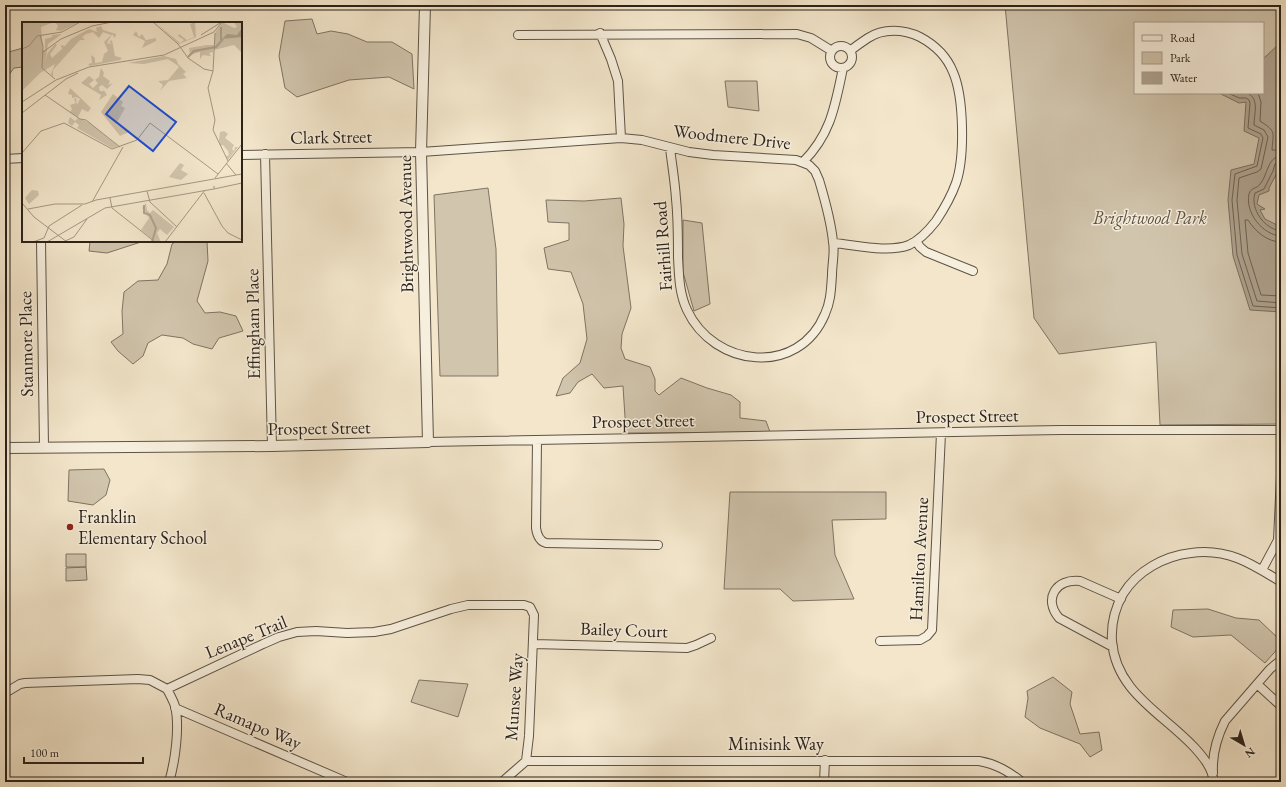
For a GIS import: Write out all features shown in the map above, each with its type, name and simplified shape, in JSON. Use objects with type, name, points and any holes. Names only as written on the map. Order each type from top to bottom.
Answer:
[{"type":"street","name":"Brightwood Avenue","points":[[425,5],[420,152],[428,442]]},
{"type":"street","points":[[834,243],[894,248],[908,245],[916,241],[925,234],[943,210],[956,182],[960,167],[962,125],[958,87],[950,65],[941,53],[923,39],[910,33],[891,31],[879,33],[868,38],[850,51]]},
{"type":"street","points":[[600,34],[618,81],[621,138]]},
{"type":"street","points":[[518,35],[797,34],[811,38],[832,51]]},
{"type":"street","points":[[837,46],[848,48],[850,51],[852,61],[847,67],[839,68],[833,65],[830,58],[832,51],[837,46]]},
{"type":"street","points":[[803,162],[817,146],[831,119],[843,68]]},
{"type":"street","name":"Woodmere Drive","points":[[420,152],[621,138],[642,140],[689,152],[713,155],[785,158],[796,160],[809,165],[815,171],[819,180],[834,243]]},
{"type":"street","name":"Fairhill Road","points":[[670,148],[676,198],[681,294],[687,311],[696,326],[709,339],[723,348],[748,357],[767,358],[789,352],[808,338],[822,320],[828,306],[831,291],[834,243]]},
{"type":"street","name":"Clark Street","points":[[242,155],[420,152]]},
{"type":"street","name":"Effingham Place","points":[[266,154],[272,446]]},
{"type":"street","points":[[5,159],[22,158]]},
{"type":"street","points":[[916,241],[926,252],[973,271]]},
{"type":"street","name":"Stanmore Place","points":[[41,242],[44,446]]},
{"type":"street","name":"Prospect Street","points":[[5,448],[44,446],[272,446],[1061,430],[1281,430]]},
{"type":"street","name":"Hamilton Avenue","points":[[880,641],[920,640],[927,636],[932,630],[941,433]]},
{"type":"street","points":[[537,440],[536,534],[542,542],[546,544],[658,545]]},
{"type":"street","points":[[1262,570],[1278,540],[1281,476]]},
{"type":"street","points":[[1214,778],[1210,767],[1200,753],[1184,736],[1128,686],[1120,671],[1113,647],[1112,633],[1114,620],[1121,599],[1133,581],[1148,568],[1168,559],[1188,553],[1210,552],[1241,558],[1281,582]]},
{"type":"street","points":[[1113,647],[1059,618],[1054,613],[1052,607],[1053,593],[1060,584],[1073,580],[1080,581],[1121,599]]},
{"type":"street","name":"Lenape Trail","points":[[167,689],[263,644],[297,632],[374,632],[391,629],[451,609],[468,605],[528,606]]},
{"type":"street","name":"Munsee Way","points":[[502,782],[526,761],[529,736],[534,644],[534,615],[533,610],[528,606]]},
{"type":"street","name":"Bailey Court","points":[[534,644],[687,648],[711,638]]},
{"type":"street","points":[[1214,778],[1215,747],[1225,721],[1270,669],[1281,660]]},
{"type":"street","points":[[5,693],[20,684],[138,679],[150,680],[167,689],[175,708],[176,737],[169,782]]},
{"type":"street","points":[[1257,684],[1281,706]]},
{"type":"street","name":"Ramapo Way","points":[[175,708],[347,782]]},
{"type":"street","points":[[824,782],[825,760]]},
{"type":"street","name":"Minisink Way","points":[[526,761],[979,761],[1002,767],[1022,782]]},
{"type":"green space","name":"Brightwood Park","points":[[1005,5],[1281,5],[1281,424],[1160,425],[1156,342],[1059,354],[1034,318]]},
{"type":"green space","points":[[312,19],[317,34],[331,31],[348,34],[367,42],[392,42],[412,54],[414,89],[389,77],[349,80],[297,97],[285,88],[279,56],[285,21]]},
{"type":"green space","points":[[22,48],[22,67],[14,68],[5,80],[5,53]]},
{"type":"green space","points":[[725,81],[757,81],[759,111],[728,107]]},
{"type":"green space","points":[[488,188],[496,249],[498,376],[440,376],[434,195]]},
{"type":"green space","points":[[621,198],[624,224],[623,246],[631,308],[622,334],[621,348],[625,359],[650,367],[655,379],[655,391],[659,395],[681,378],[731,395],[740,402],[740,418],[766,421],[770,432],[626,433],[623,386],[604,388],[592,374],[578,382],[570,393],[556,396],[563,378],[580,363],[587,339],[583,304],[571,272],[548,269],[544,248],[569,240],[569,223],[548,222],[546,200],[584,201]]},
{"type":"green space","points":[[683,220],[702,223],[710,304],[694,311],[683,272]]},
{"type":"green space","points":[[90,242],[141,242],[107,253],[89,251]]},
{"type":"green space","points":[[175,242],[207,242],[208,261],[197,301],[205,313],[220,312],[236,316],[243,331],[219,338],[212,349],[193,344],[183,338],[162,335],[148,343],[143,356],[133,364],[118,351],[111,342],[123,334],[122,311],[124,292],[138,281],[158,280],[167,264],[172,244]]},
{"type":"green space","points":[[104,469],[110,480],[106,495],[93,505],[68,501],[69,470]]},
{"type":"green space","points":[[730,492],[886,492],[886,519],[832,520],[835,555],[854,599],[793,601],[780,589],[724,589]]},
{"type":"green space","points":[[66,554],[86,554],[86,567],[66,567]]},
{"type":"green space","points":[[86,567],[87,580],[66,581],[66,568]]},
{"type":"green space","points":[[1208,609],[1236,618],[1259,620],[1281,641],[1281,645],[1265,663],[1231,635],[1193,637],[1171,627],[1173,610]]},
{"type":"green space","points":[[1053,677],[1072,692],[1070,704],[1080,734],[1099,732],[1102,750],[1090,757],[1080,744],[1040,728],[1025,717],[1028,698],[1027,691]]},
{"type":"green space","points":[[419,680],[468,684],[458,717],[411,702]]},
{"type":"water","points":[[1281,42],[1281,165],[1278,166],[1277,173],[1269,188],[1269,191],[1259,195],[1257,204],[1265,209],[1260,210],[1265,219],[1281,227],[1281,312],[1250,310],[1233,256],[1228,200],[1231,170],[1254,164],[1259,138],[1244,131],[1246,102],[1239,103],[1221,94],[1264,94],[1264,58]]},
{"type":"place","name":"Franklin Elementary School","points":[[70,527]]}]
